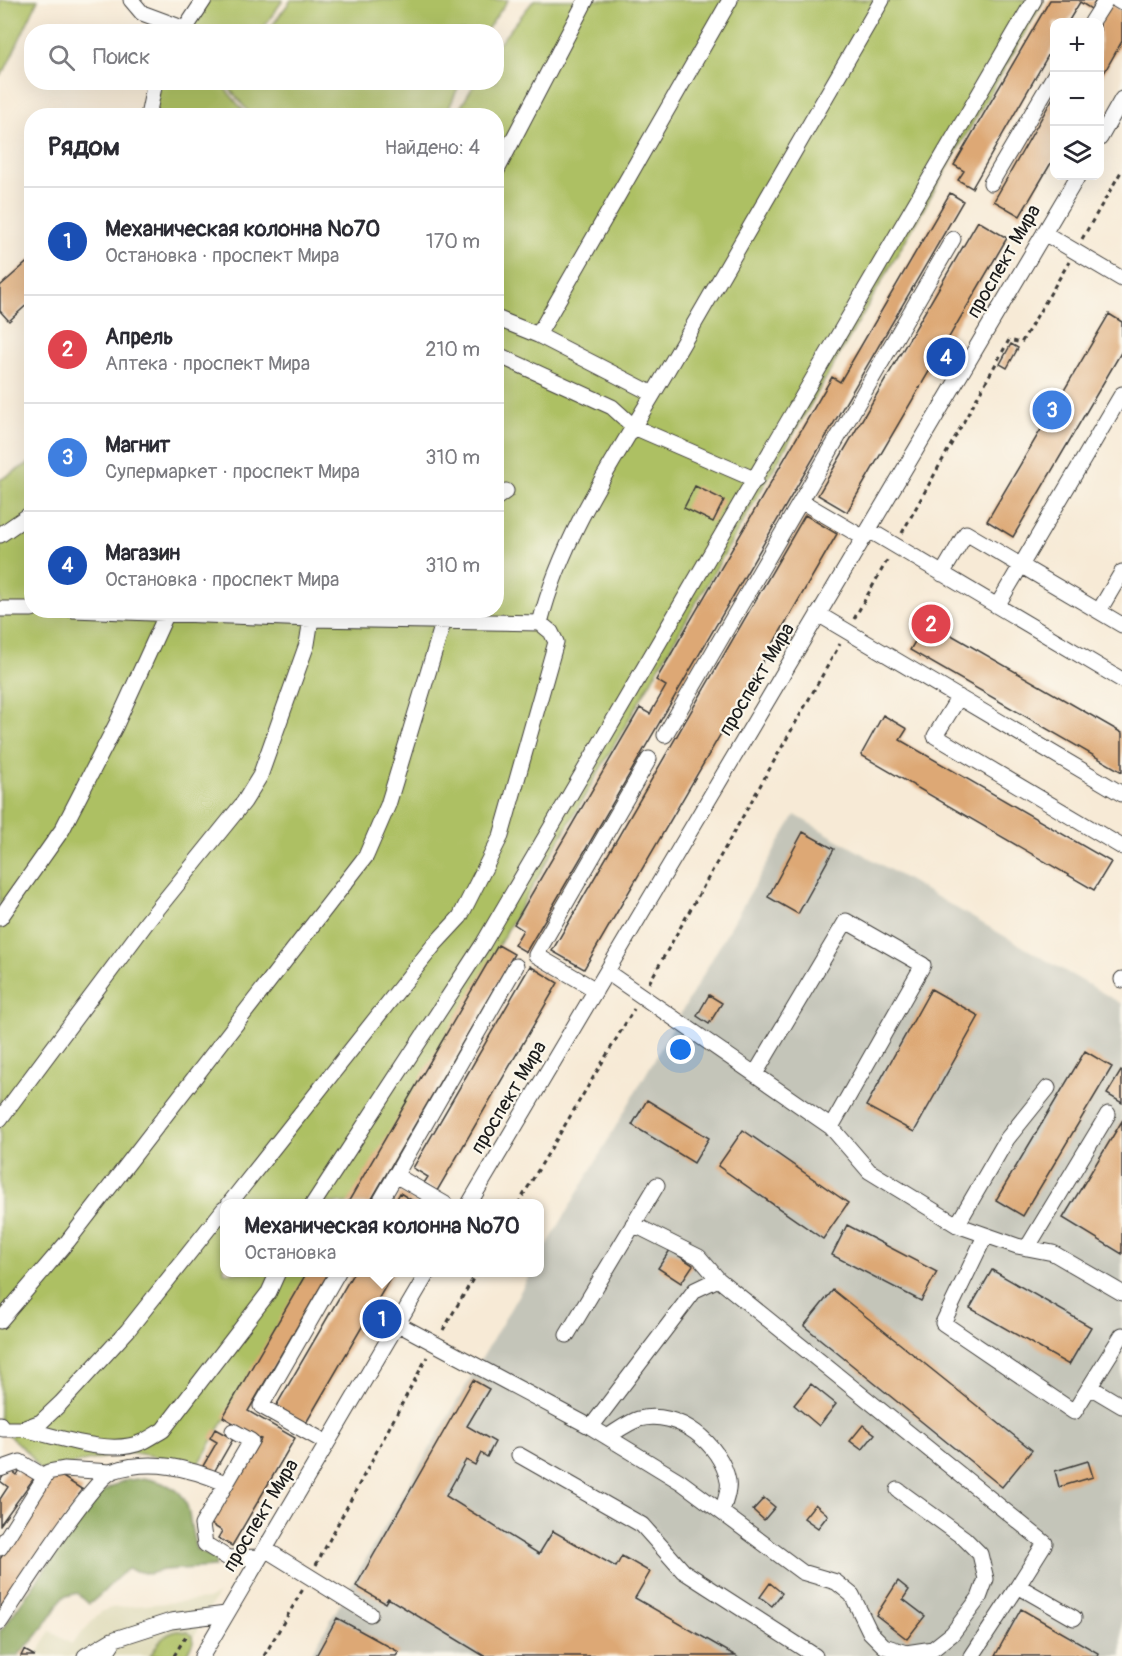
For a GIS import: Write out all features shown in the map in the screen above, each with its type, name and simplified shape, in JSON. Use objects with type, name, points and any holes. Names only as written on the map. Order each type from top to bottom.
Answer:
[{"type":"street","points":[[131,0],[142,13],[169,24]]},
{"type":"street","points":[[188,24],[204,0]]},
{"type":"street","points":[[504,157],[586,0]]},
{"type":"street","points":[[538,335],[730,0]]},
{"type":"street","points":[[540,623],[549,586],[583,510],[634,427],[882,0]]},
{"type":"street","points":[[316,1199],[483,944],[756,480],[1034,0]]},
{"type":"street","points":[[1094,18],[1106,0]]},
{"type":"street","points":[[1117,0],[1122,3]]},
{"type":"street","points":[[991,183],[1050,83]]},
{"type":"street","points":[[150,108],[153,90]]},
{"type":"street","points":[[1104,131],[1122,99]]},
{"type":"street","name":"проспект Мира","points":[[472,1199],[1076,180]]},
{"type":"street","points":[[1044,233],[1122,279]]},
{"type":"street","points":[[665,735],[953,239]]},
{"type":"street","points":[[504,321],[538,335],[653,394]]},
{"type":"street","points":[[504,358],[612,407],[634,427],[756,480]]},
{"type":"street","points":[[997,606],[1122,394]]},
{"type":"street","points":[[801,501],[895,546],[1122,680]]},
{"type":"street","points":[[0,535],[24,518]]},
{"type":"street","points":[[942,573],[966,533],[1122,625]]},
{"type":"street","points":[[1099,611],[1122,572]]},
{"type":"street","points":[[0,609],[24,609]]},
{"type":"street","points":[[818,614],[1122,794]]},
{"type":"street","points":[[0,918],[62,830],[116,725],[157,618]]},
{"type":"street","points":[[289,618],[328,618]]},
{"type":"street","points":[[232,1199],[434,945],[460,917],[501,836],[556,642],[551,632],[540,623],[417,618]]},
{"type":"street","points":[[0,1119],[147,922],[244,802],[255,785],[307,644],[311,619]]},
{"type":"street","points":[[0,1321],[68,1241],[366,856],[388,805],[444,620]]},
{"type":"street","points":[[958,697],[935,736],[1122,847]]},
{"type":"street","points":[[596,990],[536,955],[649,759]]},
{"type":"street","points":[[755,1074],[846,921],[923,965],[831,1127]]},
{"type":"street","points":[[381,1199],[516,966]]},
{"type":"street","points":[[607,972],[831,1127],[869,1171],[957,1225],[985,1236],[1053,1253],[1122,1293]]},
{"type":"street","points":[[957,1225],[1006,1139],[1048,1088]]},
{"type":"street","points":[[1027,1248],[1108,1114]]},
{"type":"street","points":[[395,1174],[438,1199]]},
{"type":"street","points":[[567,1335],[657,1185]]},
{"type":"street","points":[[22,1429],[41,1422],[69,1395],[128,1330],[220,1215]]},
{"type":"street","points":[[633,1224],[699,1257],[718,1279],[1045,1543],[972,1656]]},
{"type":"street","points":[[985,1236],[943,1323],[1074,1412],[1122,1335]]},
{"type":"street","points":[[0,1424],[3,1429],[22,1429],[69,1441],[118,1446],[141,1443],[163,1430],[269,1292],[276,1277]]},
{"type":"street","points":[[327,1443],[261,1406],[335,1277]]},
{"type":"street","name":"проспект Мира","points":[[202,1656],[425,1277]]},
{"type":"street","points":[[591,1427],[695,1290],[718,1279]]},
{"type":"street","points":[[398,1323],[591,1427],[681,1482],[802,1572],[836,1582],[852,1595],[870,1632],[884,1646],[906,1653],[933,1649],[952,1634],[979,1598],[986,1579],[980,1554],[964,1538],[898,1490]]},
{"type":"street","points":[[1090,1387],[1122,1406]]},
{"type":"street","points":[[607,1437],[639,1419],[666,1417],[695,1432],[720,1455],[729,1483],[722,1512]]},
{"type":"street","points":[[233,1431],[251,1441],[202,1525],[205,1544],[228,1558],[262,1553],[310,1576],[370,1614]]},
{"type":"street","points":[[519,1455],[642,1525],[683,1571],[815,1656]]},
{"type":"street","points":[[0,1469],[21,1462],[45,1477]]},
{"type":"street","points":[[0,1548],[48,1472],[64,1469],[111,1472],[140,1466],[178,1466],[225,1484]]},
{"type":"street","points":[[0,1622],[90,1491],[111,1472]]},
{"type":"street","points":[[1018,1586],[1074,1618]]},
{"type":"street","points":[[85,1656],[115,1638],[171,1621],[226,1614]]},
{"type":"street","points":[[104,1656],[115,1638]]},
{"type":"path","points":[[520,1199],[641,996],[1009,340],[1021,343],[1122,170]]},
{"type":"path","points":[[264,1656],[310,1576],[435,1343],[474,1277]]},
{"type":"path","points":[[174,1656],[198,1617]]},
{"type":"shaded area","points":[[795,815],[1122,1004],[1122,1656],[310,1656],[529,1277],[544,1277],[544,1251]]},
{"type":"shaded area","points":[[218,1594],[183,1656],[37,1656],[50,1631],[71,1644],[102,1611],[111,1608],[208,1599]]},
{"type":"green space","points":[[0,0],[38,0],[27,24],[24,24],[24,30],[5,70],[0,75]]},
{"type":"green space","points":[[195,0],[283,0],[266,24],[184,24]]},
{"type":"green space","points":[[291,0],[508,0],[491,24],[273,24]]},
{"type":"green space","points":[[534,0],[1044,0],[352,1199],[220,1199],[220,1277],[308,1277],[199,1464],[129,1452],[40,1471],[31,1456],[0,1427],[0,480],[24,466],[24,618],[504,618],[504,108],[460,108],[471,90],[504,90],[504,37]]},
{"type":"green space","points":[[158,90],[226,90],[241,108],[152,108]]},
{"type":"green space","points":[[230,90],[457,90],[449,108],[245,108]]},
{"type":"green space","points":[[144,1478],[161,1482],[181,1494],[188,1511],[196,1549],[216,1559],[215,1567],[163,1570],[149,1574],[128,1569],[89,1604],[77,1593],[63,1597],[39,1633],[18,1656],[0,1656],[0,1632],[99,1494],[122,1481]]},
{"type":"green space","points":[[178,1631],[188,1632],[192,1636],[193,1642],[186,1656],[150,1656],[158,1643]]},
{"type":"building","points":[[1050,0],[1096,0],[1091,9],[1080,2],[1070,18],[1050,18],[1050,52],[972,188],[958,180],[964,171],[954,165]]},
{"type":"building","points":[[1109,3],[1122,11],[1122,41],[1104,73],[1104,18],[1102,18]]},
{"type":"building","points":[[1050,103],[1050,165],[1020,216],[994,201]]},
{"type":"building","points":[[950,193],[963,201],[526,952],[514,945],[523,930],[514,924],[640,708],[650,714],[666,686],[656,680],[832,377],[840,382]]},
{"type":"building","points":[[978,221],[1007,238],[847,512],[818,495]]},
{"type":"building","points":[[24,265],[24,307],[9,321],[0,311],[0,286]]},
{"type":"building","points":[[1109,314],[1122,322],[1122,351],[1013,537],[987,521]]},
{"type":"building","points":[[1011,344],[1018,348],[1007,368],[1000,364]]},
{"type":"building","points":[[695,486],[724,500],[713,522],[684,508]]},
{"type":"building","points":[[805,515],[837,534],[584,969],[552,951]]},
{"type":"building","points":[[927,621],[1122,733],[1122,772],[910,650]]},
{"type":"building","points":[[883,715],[907,729],[900,740],[1111,862],[1094,890],[861,755]]},
{"type":"building","points":[[803,832],[834,849],[798,914],[768,897]]},
{"type":"building","points":[[498,945],[514,954],[372,1199],[350,1199]]},
{"type":"building","points":[[530,966],[558,983],[437,1191],[424,1183],[428,1177],[413,1168]]},
{"type":"building","points":[[931,989],[979,1016],[914,1132],[866,1106]]},
{"type":"building","points":[[709,995],[722,1003],[709,1024],[697,1016]]},
{"type":"building","points":[[1085,1051],[1112,1067],[1023,1216],[996,1200]]},
{"type":"building","points":[[1122,1072],[1122,1103],[1107,1094]]},
{"type":"building","points":[[647,1100],[709,1138],[694,1163],[632,1125]]},
{"type":"building","points":[[1122,1121],[1122,1254],[1063,1218]]},
{"type":"building","points":[[743,1130],[848,1203],[823,1239],[718,1166]]},
{"type":"building","points":[[400,1193],[410,1199],[397,1199]]},
{"type":"building","points":[[847,1225],[937,1272],[921,1301],[832,1255]]},
{"type":"building","points":[[670,1250],[693,1265],[681,1283],[658,1268]]},
{"type":"building","points":[[992,1270],[1091,1327],[1069,1365],[970,1308]]},
{"type":"building","points":[[304,1277],[326,1277],[248,1411],[295,1438],[232,1546],[218,1538],[222,1531],[211,1524],[261,1439],[223,1417]]},
{"type":"building","points":[[351,1277],[391,1277],[306,1423],[276,1406]]},
{"type":"building","points":[[833,1290],[1032,1450],[1002,1487],[804,1326]]},
{"type":"building","points":[[473,1380],[489,1389],[467,1426],[495,1442],[487,1457],[481,1453],[475,1465],[466,1460],[446,1496],[539,1554],[553,1531],[616,1567],[622,1556],[650,1572],[635,1598],[736,1656],[484,1656],[388,1598],[385,1603],[356,1586]]},
{"type":"building","points":[[811,1384],[836,1404],[819,1426],[794,1405]]},
{"type":"building","points":[[863,1425],[875,1434],[862,1450],[850,1441]]},
{"type":"building","points":[[215,1429],[233,1439],[214,1472],[203,1466],[217,1442],[210,1438]]},
{"type":"building","points":[[1088,1461],[1093,1477],[1059,1487],[1055,1471]]},
{"type":"building","points":[[8,1468],[17,1475],[21,1468],[34,1478],[0,1525],[0,1499],[8,1487],[0,1481]]},
{"type":"building","points":[[55,1472],[83,1490],[3,1616],[0,1614],[0,1559]]},
{"type":"building","points":[[764,1498],[775,1507],[764,1520],[753,1510]]},
{"type":"building","points":[[815,1504],[828,1515],[818,1528],[804,1518]]},
{"type":"building","points":[[898,1581],[909,1590],[903,1599],[925,1616],[907,1639],[876,1615]]},
{"type":"building","points":[[770,1583],[782,1593],[772,1606],[760,1597]]},
{"type":"building","points":[[1021,1609],[1098,1653],[1097,1656],[995,1656]]},
{"type":"building","points":[[337,1618],[399,1652],[396,1656],[316,1656]]},
{"type":"building","points":[[24,1650],[35,1656],[21,1656]]},
{"type":"place","name":"Магазин","points":[[946,357]]},
{"type":"place","name":"Магнит","points":[[1052,410]]},
{"type":"place","name":"Апрель","points":[[931,624]]},
{"type":"place","name":"Механическая колонна №70","points":[[382,1319]]}]
